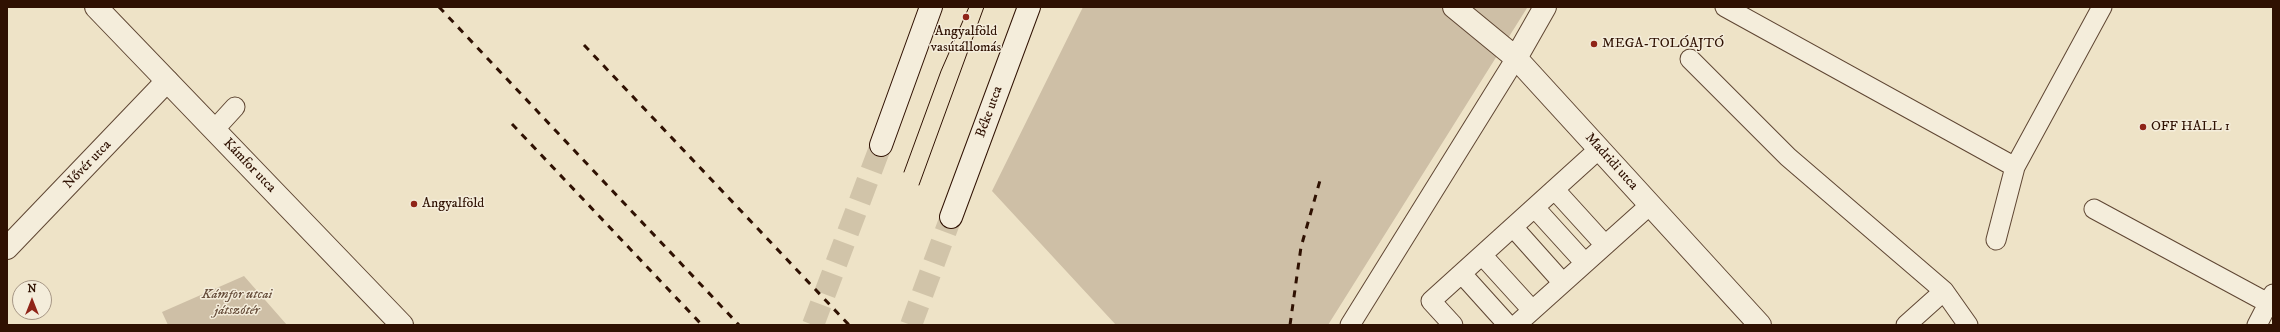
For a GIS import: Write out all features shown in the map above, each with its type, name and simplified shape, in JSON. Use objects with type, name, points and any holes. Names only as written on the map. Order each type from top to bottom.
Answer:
[{"type":"street","name":"Kámfor utca","points":[[96,7],[402,325]]},
{"type":"street","points":[[881,145],[931,7]]},
{"type":"street","name":"Béke utca","points":[[951,217],[1029,7]]},
{"type":"street","name":"Madridi utca","points":[[1454,7],[1516,58],[1760,325]]},
{"type":"street","points":[[1516,58],[1545,7]]},
{"type":"street","name":"Nővér utca","points":[[7,248],[167,81]]},
{"type":"lane","points":[[1724,7],[2015,167]]},
{"type":"lane","points":[[1996,240],[2015,167],[2102,7]]},
{"type":"lane","points":[[1350,325],[1516,58]]},
{"type":"lane","points":[[1690,59],[1788,157],[1944,291],[1968,325]]},
{"type":"lane","points":[[214,130],[235,107]]},
{"type":"lane","points":[[1453,325],[1431,301],[1599,149]]},
{"type":"lane","points":[[1555,190],[1605,245]]},
{"type":"lane","points":[[1516,325],[1650,205]]},
{"type":"lane","points":[[1535,208],[1585,263]]},
{"type":"lane","points":[[2094,209],[2270,298],[2257,325]]},
{"type":"lane","points":[[1513,227],[1563,283]]},
{"type":"lane","points":[[1482,254],[1532,310]]},
{"type":"lane","points":[[1462,274],[1508,325]]},
{"type":"lane","points":[[1906,325],[1944,291]]},
{"type":"green space","points":[[1083,7],[1527,8],[1328,325],[1116,325],[992,191]]},
{"type":"green space","name":"Kámfor utcai játszótér","points":[[244,276],[287,325],[168,325],[162,312]]},
{"type":"tunnel","points":[[813,325],[881,145]]},
{"type":"tunnel","points":[[911,325],[951,217]]},
{"type":"tram line","points":[[904,172],[941,71],[969,7]]},
{"type":"tram line","points":[[919,185],[984,7]]},
{"type":"railway","points":[[439,7],[739,325]]},
{"type":"railway","points":[[584,45],[849,325]]},
{"type":"railway","points":[[512,124],[702,325]]},
{"type":"railway","points":[[1290,325],[1301,247],[1321,177]]},
{"type":"place","name":"Angyalföld vasútállomás","points":[[966,17]]},
{"type":"place","name":"MEGA-TOLÓAJTÓ","points":[[1594,44]]},
{"type":"place","name":"OFF HALL 1","points":[[2143,127]]},
{"type":"place","name":"Angyalföld","points":[[414,204]]}]
